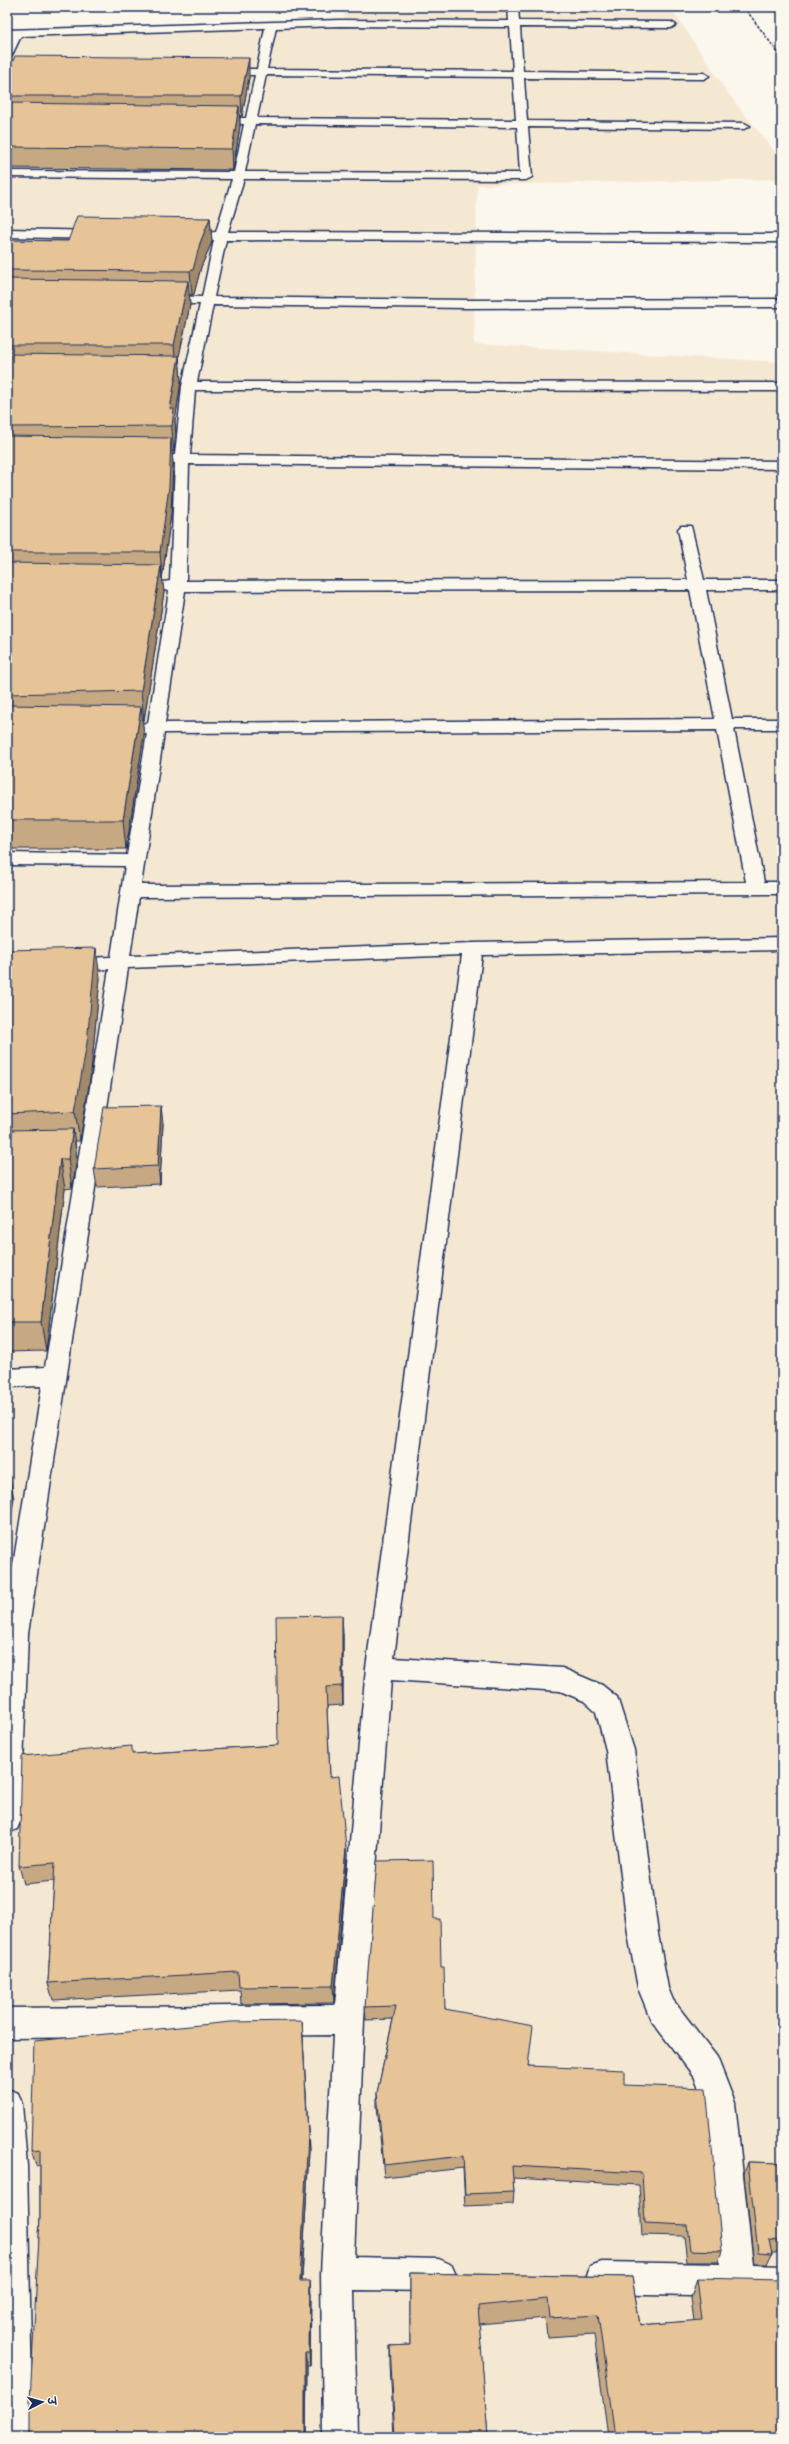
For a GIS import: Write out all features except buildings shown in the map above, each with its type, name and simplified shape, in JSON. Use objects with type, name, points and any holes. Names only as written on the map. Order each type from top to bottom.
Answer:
[{"type":"street","points":[[7,174],[526,177],[512,7]]},
{"type":"street","points":[[7,55],[12,33],[339,23],[671,25]]},
{"type":"street","points":[[7,1820],[11,1634],[91,1149],[154,728],[178,586],[185,379],[207,301],[221,236],[239,175],[271,26]]},
{"type":"street","points":[[237,72],[704,76]]},
{"type":"street","points":[[227,121],[744,126]]},
{"type":"street","points":[[7,234],[110,235]]},
{"type":"street","points":[[197,236],[782,238]]},
{"type":"street","points":[[151,300],[782,303]]},
{"type":"street","points":[[185,379],[782,387]]},
{"type":"street","points":[[150,459],[782,465]]},
{"type":"street","points":[[686,529],[756,888]]},
{"type":"street","points":[[147,586],[782,585]]},
{"type":"street","points":[[124,727],[782,724]]},
{"type":"street","points":[[7,859],[135,861]]},
{"type":"street","points":[[129,891],[782,888]]},
{"type":"street","points":[[7,967],[473,949],[782,944]]},
{"type":"street","points":[[340,2437],[337,2272],[349,2020],[379,1668],[473,949]]},
{"type":"street","points":[[68,1150],[91,1149]]},
{"type":"street","points":[[7,1378],[54,1376]]},
{"type":"street","points":[[379,1668],[562,1680],[593,1693],[608,1705],[620,1750],[642,1934],[653,1988],[662,2010],[706,2068],[720,2103],[738,2281]]},
{"type":"street","points":[[7,2023],[349,2020]]},
{"type":"street","points":[[7,2104],[16,2437]]},
{"type":"street","points":[[337,2272],[471,2275]]},
{"type":"street","points":[[573,2278],[782,2282]]},
{"type":"shaded area","points":[[344,7],[670,7],[728,93],[782,161],[782,179],[477,185],[474,344],[782,362],[782,2437],[7,2437],[7,35],[344,24]]},
{"type":"railway","points":[[744,7],[782,58]]}]
